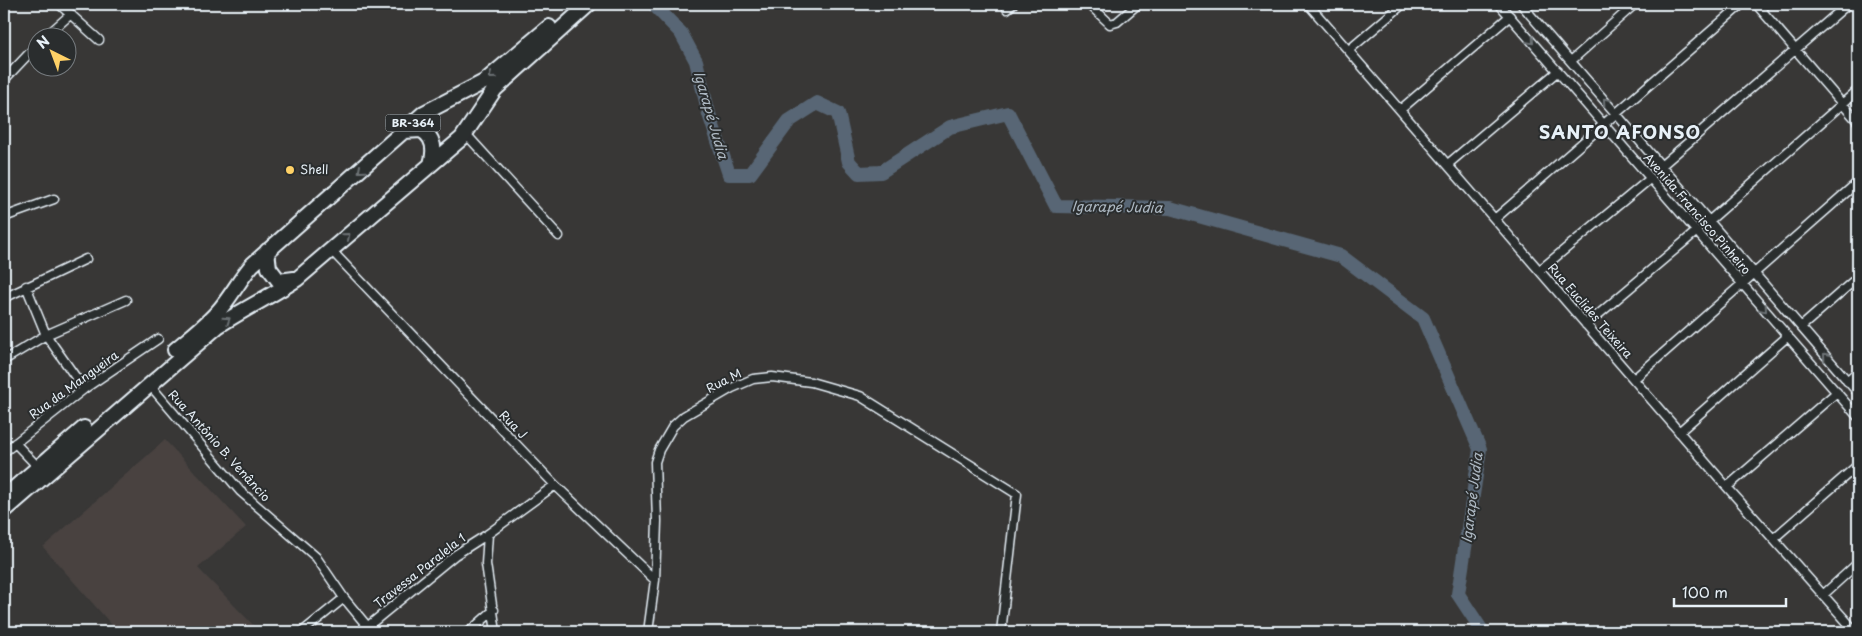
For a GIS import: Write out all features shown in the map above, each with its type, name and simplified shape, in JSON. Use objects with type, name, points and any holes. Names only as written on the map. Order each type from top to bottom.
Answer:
[{"type":"highway","name":"BR-364","points":[[4,497],[209,321],[224,304],[239,280],[268,251],[404,131],[437,105],[484,82],[573,10],[589,4]]},
{"type":"highway","name":"BR-364","points":[[4,511],[218,326],[238,313],[272,296],[297,279],[431,164],[465,134],[495,89],[573,10]]},
{"type":"highway","points":[[404,131],[421,130],[431,139],[434,149],[431,164]]},
{"type":"highway","points":[[268,251],[269,268],[279,281],[285,282],[297,279]]},
{"type":"street","points":[[59,4],[99,40]]},
{"type":"street","points":[[1089,4],[1106,23],[1115,24],[1138,4]]},
{"type":"street","name":"Rua Euclides Teixeira","points":[[1308,4],[1496,218],[1727,488],[1856,632]]},
{"type":"street","points":[[1349,50],[1403,4]]},
{"type":"street","name":"Avenida Francisco Pinheiro","points":[[1499,4],[1858,417]]},
{"type":"street","name":"Avenida Francisco Pinheiro","points":[[1522,4],[1858,393]]},
{"type":"street","points":[[1571,61],[1635,4]]},
{"type":"street","points":[[1496,218],[1742,4]]},
{"type":"street","points":[[1756,4],[1858,122]]},
{"type":"street","points":[[1661,166],[1848,4]]},
{"type":"street","points":[[55,28],[71,14]]},
{"type":"street","points":[[1400,110],[1510,16]]},
{"type":"street","points":[[4,80],[28,55]]},
{"type":"street","points":[[1448,164],[1558,72]]},
{"type":"street","points":[[1709,221],[1858,90]]},
{"type":"street","points":[[465,134],[559,236]]},
{"type":"street","points":[[1540,270],[1651,178]]},
{"type":"street","points":[[1634,379],[1756,274],[1858,182]]},
{"type":"street","points":[[4,217],[54,198]]},
{"type":"street","points":[[1586,325],[1696,231]]},
{"type":"street","name":"Rua J","points":[[331,250],[555,485],[655,580]]},
{"type":"street","points":[[4,298],[86,259]]},
{"type":"street","points":[[1801,327],[1858,277]]},
{"type":"street","points":[[26,286],[46,335],[84,389]]},
{"type":"street","points":[[4,360],[46,335],[126,300]]},
{"type":"street","points":[[1680,432],[1788,336]]},
{"type":"street","name":"Rua da Mangueira","points":[[4,452],[84,389],[158,339]]},
{"type":"street","points":[[1847,381],[1858,371]]},
{"type":"street","name":"Rua M","points":[[648,632],[655,580],[657,521],[655,462],[665,438],[673,426],[684,416],[732,388],[753,379],[772,377],[811,382],[860,396],[1017,494],[1017,510],[1001,632]]},
{"type":"street","name":"Rua Antônio B. Venâncio","points":[[149,384],[240,491],[316,557],[369,630]]},
{"type":"street","points":[[1727,488],[1837,392]]},
{"type":"street","points":[[15,443],[38,467]]},
{"type":"street","points":[[1773,540],[1858,465]]},
{"type":"street","points":[[496,632],[486,564],[488,534],[555,485]]},
{"type":"street","name":"Travessa Paralela 1","points":[[369,630],[455,555],[488,534]]},
{"type":"street","points":[[1823,595],[1858,563]]},
{"type":"street","points":[[302,632],[344,598]]},
{"type":"street","points":[[469,632],[494,610]]},
{"type":"shaded area","points":[[165,440],[246,527],[198,568],[258,630],[256,632],[118,632],[43,547]]},
{"type":"waterway","name":"Igarapé Judia","points":[[653,4],[681,33],[696,61],[709,114],[729,174],[750,174],[789,121],[817,103],[838,113],[849,162],[859,173],[881,172],[950,127],[1008,113],[1056,206],[1170,208],[1341,256],[1423,318],[1480,449],[1458,594],[1483,632]]},
{"type":"place","name":"Shell","points":[[290,170]]},
{"type":"district","name":"SANTO AFONSO","points":[[1620,133]]}]
